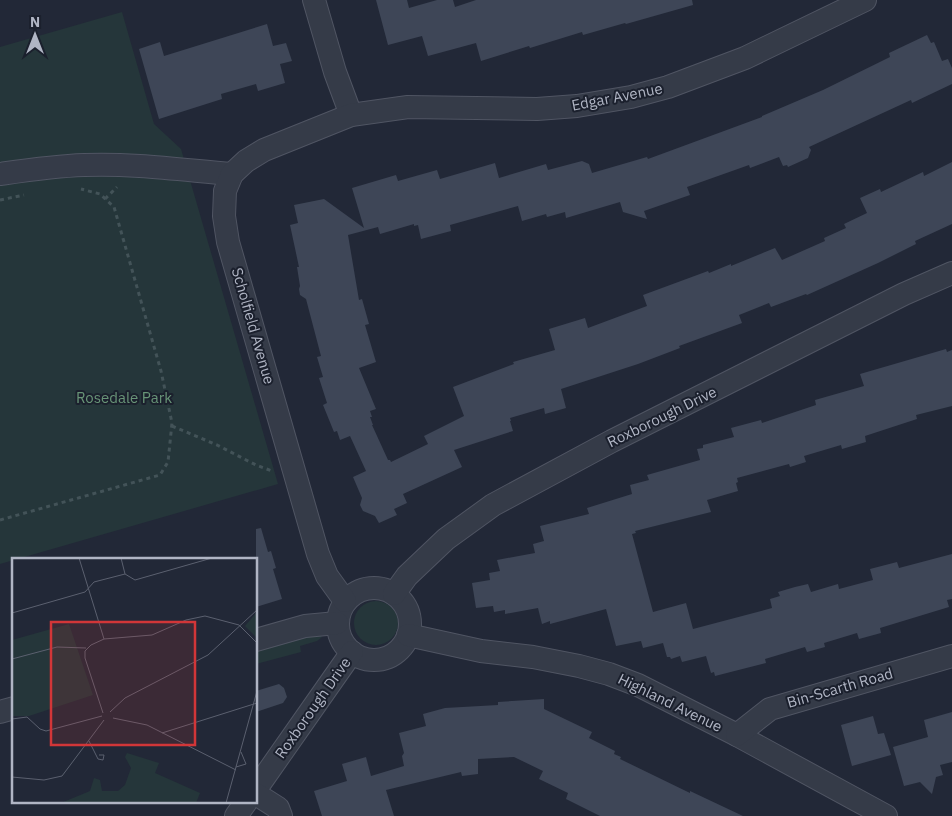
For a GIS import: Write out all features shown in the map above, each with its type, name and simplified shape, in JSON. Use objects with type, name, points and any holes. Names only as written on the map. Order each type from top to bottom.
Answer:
[{"type":"street","points":[[0,174],[40,168],[85,165],[138,166],[232,174],[246,161],[264,150],[351,115],[335,72],[314,0]]},
{"type":"street","name":"Edgar Avenue","points":[[351,115],[408,107],[537,108],[577,106],[630,97],[668,87],[745,58],[865,0]]},
{"type":"street","name":"Scholfield Avenue","points":[[232,174],[225,191],[224,216],[228,242],[318,554],[327,576],[345,601]]},
{"type":"street","name":"Roxborough Drive","points":[[394,594],[407,576],[446,540],[493,505],[612,441],[904,294],[952,273]]},
{"type":"street","points":[[374,587],[394,594],[403,602],[408,612],[410,624],[408,635],[403,645],[395,653],[373,660],[362,658],[352,652],[341,640],[337,623],[345,601],[363,589],[374,587]]},
{"type":"street","points":[[258,639],[306,626],[337,623]]},
{"type":"street","name":"Highland Avenue","points":[[408,635],[481,651],[533,657],[609,674],[638,685],[886,816]]},
{"type":"street","name":"Roxborough Drive","points":[[258,786],[352,652]]},
{"type":"street","name":"Bin-Scarth Road","points":[[737,736],[770,709],[952,656]]},
{"type":"street","points":[[258,795],[278,808],[281,816]]},
{"type":"street","points":[[236,816],[245,804]]},
{"type":"path","points":[[0,520],[160,475],[168,462],[172,426],[161,370],[114,207],[100,194],[78,188]]},
{"type":"path","points":[[0,200],[26,194]]},
{"type":"path","points":[[172,426],[217,444],[256,466],[296,479]]},
{"type":"green space","name":"Rosedale Park","points":[[122,12],[154,124],[181,149],[278,484],[21,558],[12,558],[12,561],[0,564],[0,47]]},
{"type":"green space","points":[[372,601],[380,601],[392,607],[398,623],[392,639],[380,645],[372,645],[360,639],[354,627],[354,619],[360,607]]},
{"type":"green space","points":[[317,633],[322,637],[317,641],[300,646],[301,652],[258,663],[258,648]]},
{"type":"building","points":[[376,0],[407,0],[409,8],[437,0],[453,0],[455,7],[476,0],[692,0],[693,5],[583,35],[582,32],[530,48],[529,46],[481,61],[476,43],[428,56],[422,36],[388,45]]},
{"type":"building","points":[[267,24],[273,46],[286,43],[292,61],[280,64],[285,83],[258,91],[256,84],[221,94],[222,99],[159,119],[139,49],[160,42],[164,56]]},
{"type":"building","points":[[927,35],[931,43],[934,42],[942,61],[948,59],[952,68],[952,84],[912,103],[911,100],[809,147],[811,150],[808,158],[788,167],[787,165],[783,166],[779,157],[750,168],[749,165],[687,187],[690,195],[644,211],[647,219],[623,212],[620,202],[566,218],[565,212],[547,217],[546,214],[522,221],[518,206],[450,225],[451,231],[421,239],[418,225],[414,226],[414,224],[380,234],[378,227],[348,235],[359,300],[362,299],[369,324],[365,325],[376,362],[359,368],[376,409],[370,411],[372,425],[388,460],[391,462],[428,444],[424,436],[464,416],[453,387],[514,364],[513,362],[555,350],[549,329],[585,318],[588,328],[647,306],[643,295],[708,271],[709,273],[731,264],[731,266],[775,248],[782,260],[825,241],[824,238],[846,228],[844,224],[867,213],[860,198],[880,189],[881,192],[923,172],[924,176],[952,162],[952,224],[915,241],[916,244],[878,263],[807,295],[771,307],[769,303],[739,315],[742,323],[679,346],[680,348],[638,364],[561,389],[566,408],[545,414],[544,408],[510,418],[513,431],[454,450],[462,467],[403,494],[407,503],[394,509],[397,515],[379,523],[375,516],[363,511],[360,505],[362,498],[353,477],[366,471],[350,436],[340,440],[337,431],[334,432],[323,405],[327,403],[319,378],[323,377],[317,357],[321,356],[306,299],[300,295],[299,289],[297,267],[299,267],[290,225],[298,223],[294,205],[324,199],[364,228],[352,188],[396,175],[398,181],[437,170],[440,179],[495,163],[499,178],[546,164],[548,170],[582,161],[589,164],[592,173],[647,157],[648,159],[762,117],[823,90],[890,57],[889,53]]},
{"type":"building","points":[[946,349],[947,352],[952,350],[952,406],[916,415],[917,419],[865,436],[866,442],[842,449],[841,445],[804,456],[806,462],[790,467],[789,464],[737,478],[738,491],[707,500],[711,512],[635,531],[636,533],[632,534],[653,612],[686,603],[693,629],[772,608],[770,599],[780,596],[778,592],[795,587],[808,584],[811,592],[838,584],[839,589],[873,580],[870,569],[897,562],[899,568],[952,554],[952,599],[947,600],[949,607],[880,628],[881,633],[859,639],[857,633],[824,643],[825,647],[807,652],[805,647],[765,659],[766,663],[715,676],[714,672],[711,673],[706,656],[682,662],[680,656],[671,659],[667,657],[663,643],[643,648],[641,641],[616,646],[606,609],[550,624],[550,621],[542,624],[538,608],[505,614],[505,610],[494,612],[493,606],[476,608],[472,583],[490,580],[489,573],[500,571],[497,560],[535,553],[533,544],[544,541],[540,526],[589,514],[587,508],[632,494],[630,485],[649,480],[647,475],[700,460],[697,449],[703,448],[703,445],[734,437],[731,428],[761,420],[762,423],[816,405],[815,400],[864,386],[860,374]]},
{"type":"building","points":[[261,528],[268,552],[271,551],[276,568],[273,569],[282,599],[258,606],[258,558],[256,558],[256,529]]},
{"type":"building","points":[[279,684],[284,688],[287,697],[283,703],[258,711],[258,690]]},
{"type":"building","points":[[544,699],[544,709],[592,732],[589,738],[615,751],[614,754],[621,757],[620,759],[743,816],[600,816],[566,799],[568,793],[539,779],[543,771],[514,757],[478,759],[478,774],[462,776],[461,772],[386,790],[394,816],[322,816],[314,791],[347,781],[342,764],[366,757],[371,776],[404,766],[402,756],[404,753],[399,733],[426,726],[423,714],[445,708],[498,705],[498,702]]},
{"type":"building","points":[[952,712],[952,762],[940,765],[943,775],[936,777],[932,794],[920,782],[904,786],[893,747],[928,737],[924,720]]},
{"type":"building","points":[[873,716],[878,734],[884,733],[891,755],[852,766],[841,725]]}]
